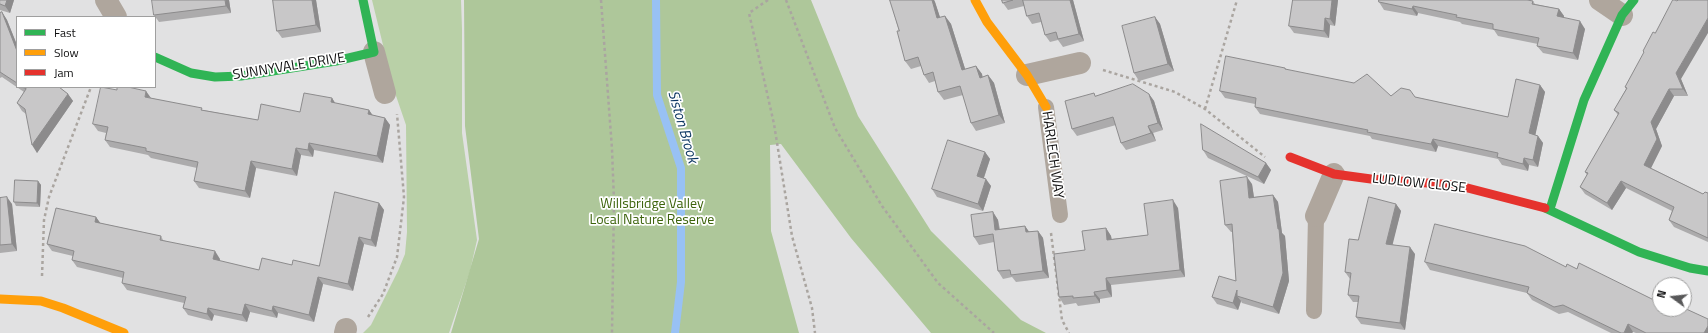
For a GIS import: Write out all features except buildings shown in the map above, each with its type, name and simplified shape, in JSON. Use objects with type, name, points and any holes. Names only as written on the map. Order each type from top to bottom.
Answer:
[{"type":"street","points":[[106,0],[115,16]]},
{"type":"street","points":[[363,0],[374,52],[385,93]]},
{"type":"street","name":"HARLECH WAY","points":[[975,0],[987,22],[1027,75],[1046,107]]},
{"type":"street","points":[[1550,209],[1584,100],[1628,8],[1600,0]]},
{"type":"street","name":"SUNNYVALE DRIVE","points":[[156,57],[192,74],[215,77],[241,76],[329,62],[374,52]]},
{"type":"street","points":[[1027,75],[1071,65]]},
{"type":"street","name":"LUDLOW CLOSE","points":[[1290,157],[1334,174],[1372,180],[1456,186],[1550,209],[1639,252],[1690,268],[1708,271]]},
{"type":"street","points":[[1316,216],[1334,174]]},
{"type":"street","points":[[0,299],[41,301],[63,308],[124,333]]},
{"type":"lane","name":"HARLECH WAY","points":[[1046,107],[1060,215]]},
{"type":"lane","points":[[1314,311],[1316,216]]},
{"type":"path","points":[[601,0],[614,201],[612,333]]},
{"type":"path","points":[[768,0],[748,13],[774,124],[792,236],[812,308],[815,333]]},
{"type":"path","points":[[786,0],[835,128],[882,206],[938,283],[994,333]]},
{"type":"path","points":[[1205,109],[1237,0]]},
{"type":"path","points":[[1071,65],[1086,70],[1103,69],[1175,92],[1205,109],[1267,158]]},
{"type":"path","points":[[41,301],[44,220],[50,197],[91,88]]},
{"type":"path","points":[[367,320],[383,294],[397,257],[404,196],[398,120],[395,106],[385,93]]},
{"type":"path","points":[[1060,215],[1050,231],[1062,320],[1069,333]]},
{"type":"green space","points":[[372,0],[461,0],[462,133],[477,240],[470,271],[449,333],[363,333],[371,325],[398,271],[405,254],[407,232],[406,125],[394,90]]},
{"type":"green space","name":"Willsbridge Valley Local Nature Reserve","points":[[464,0],[811,0],[858,116],[931,231],[1021,320],[1046,333],[931,333],[851,238],[781,144],[770,145],[771,231],[799,333],[451,333],[479,239],[465,126]]},
{"type":"waterway","name":"Siston Brook","points":[[656,0],[657,95],[681,168],[681,282],[675,333]]},
{"type":"traffic: fast","points":[[156,57],[191,73],[215,77],[241,76],[336,61],[374,52],[363,0]]},
{"type":"traffic: fast","points":[[1550,209],[1584,100],[1622,15],[1634,0]]},
{"type":"traffic: fast","points":[[1545,208],[1639,252],[1690,268],[1708,271]]},
{"type":"traffic: slow","points":[[975,0],[987,22],[1027,75],[1046,107]]},
{"type":"traffic: slow","points":[[0,299],[41,301],[63,308],[124,333]]},
{"type":"traffic: jam","points":[[1290,157],[1334,174],[1371,179],[1456,185],[1545,208]]}]
